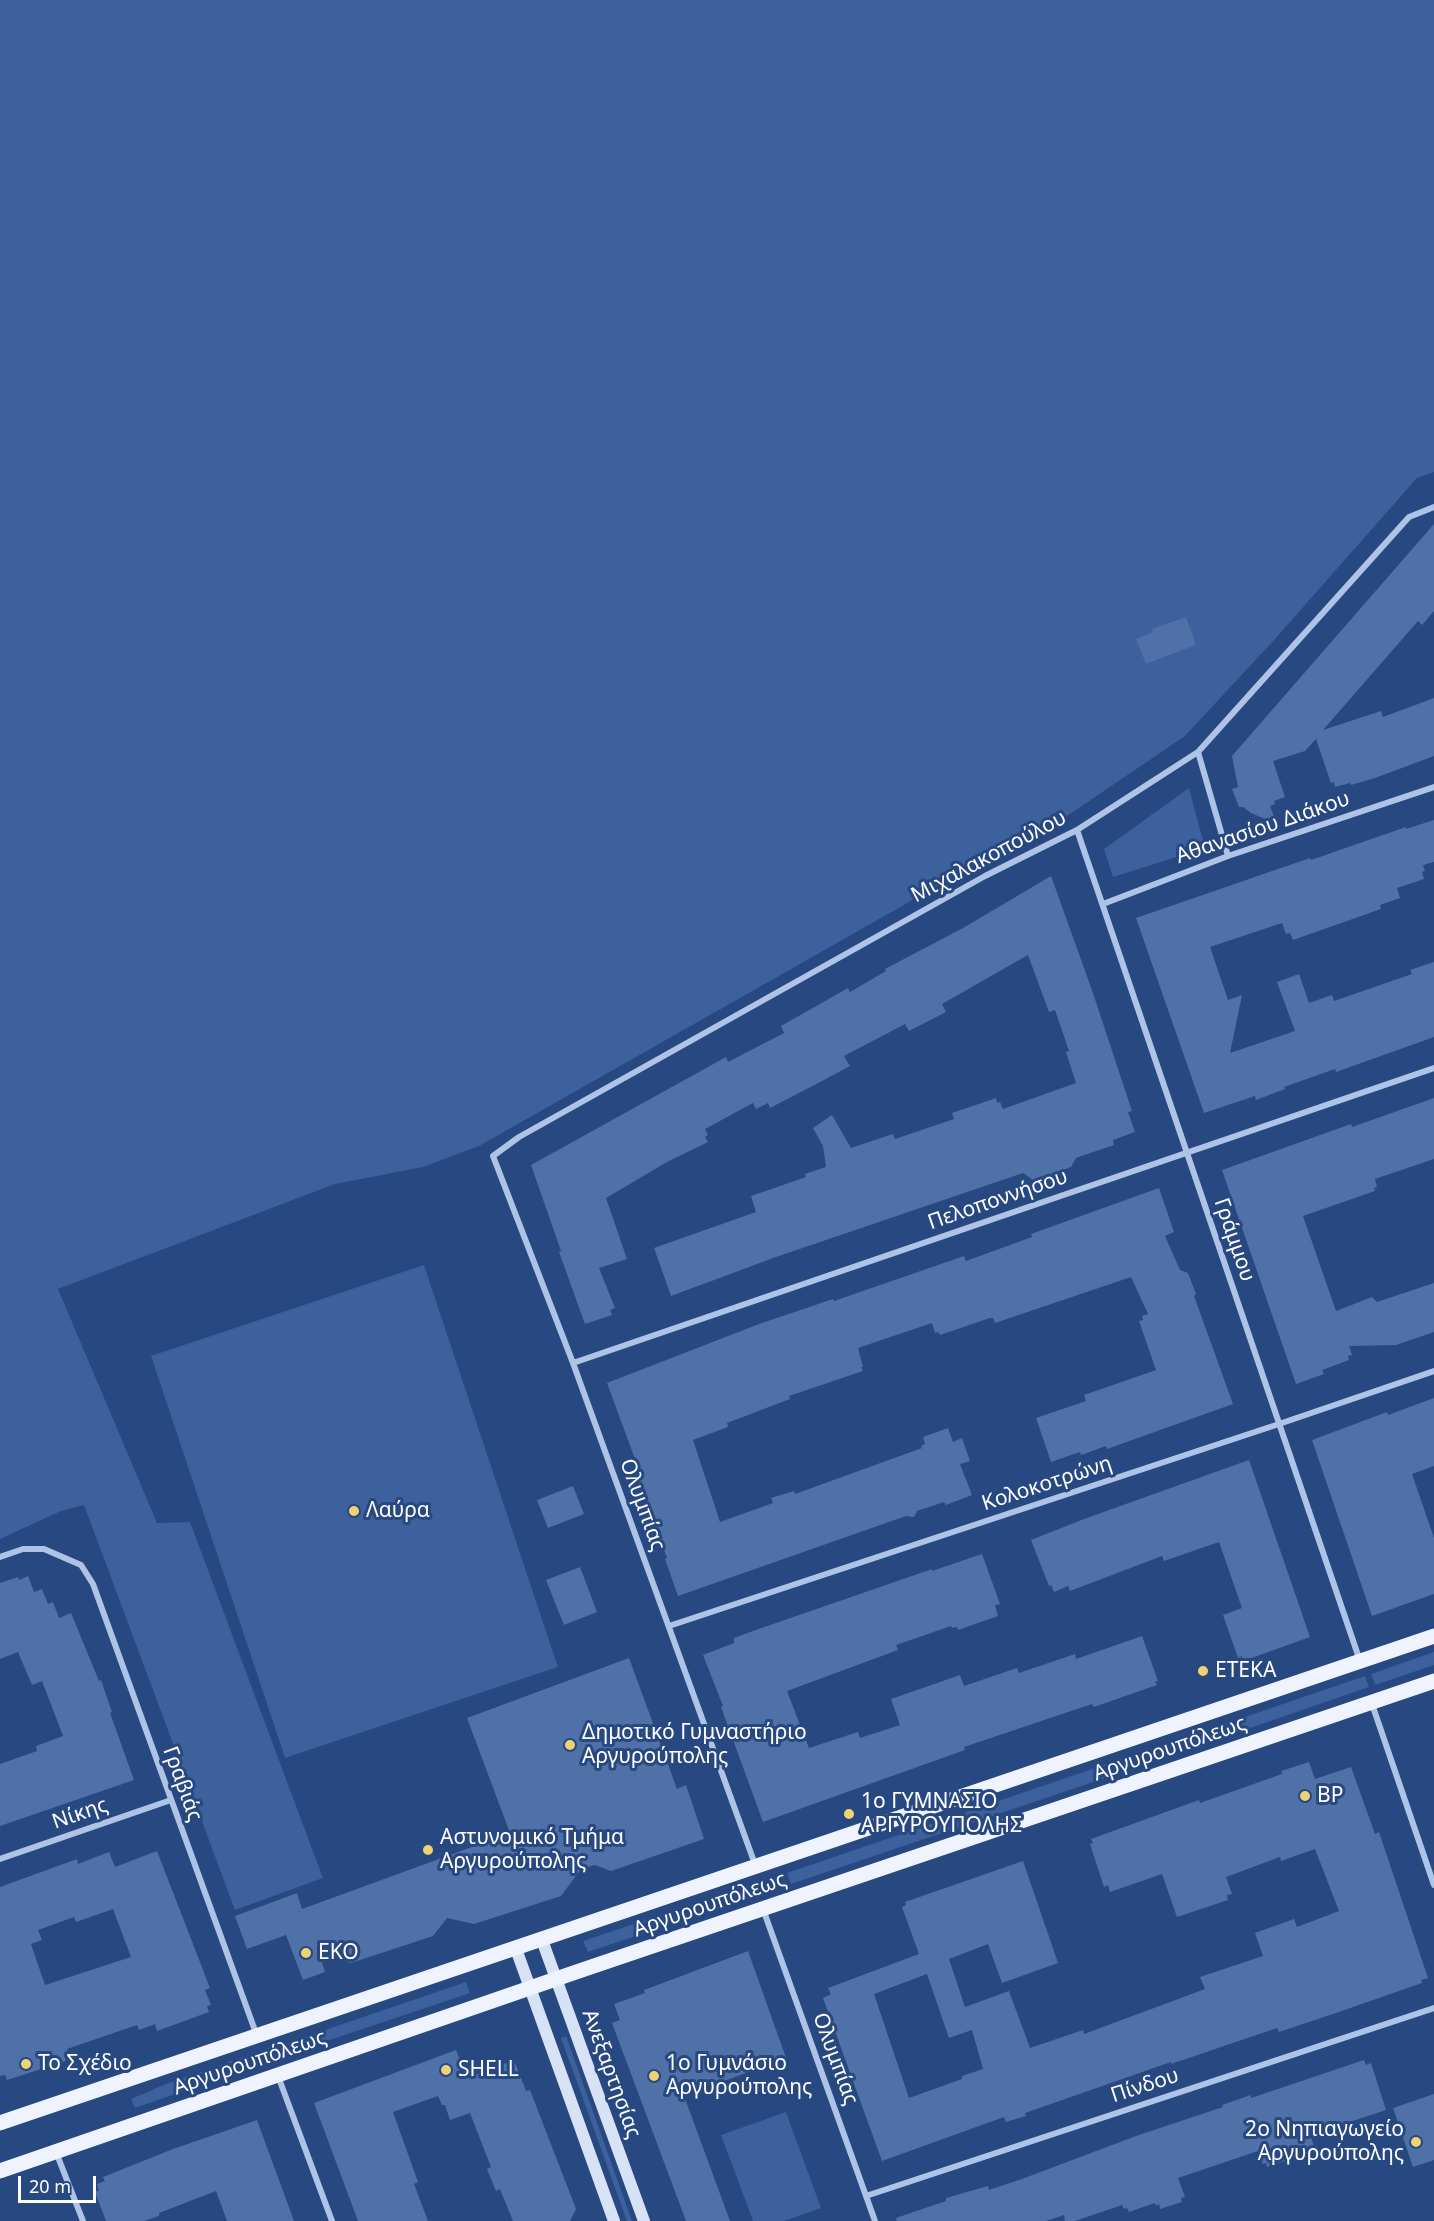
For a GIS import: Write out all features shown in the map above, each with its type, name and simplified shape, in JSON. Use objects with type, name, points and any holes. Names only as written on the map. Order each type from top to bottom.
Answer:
[{"type":"main road","name":"Αργυρουπόλεως","points":[[0,2123],[1434,1636]]},
{"type":"main road","name":"Αργυρουπόλεως","points":[[0,2171],[556,1979],[1434,1681]]},
{"type":"main road","name":"Ανεξαρτησίας","points":[[542,1940],[644,2221]]},
{"type":"main road","points":[[516,1949],[614,2221]]},
{"type":"street","name":"Μιχαλακοπούλου","points":[[493,1155],[519,1137],[985,876],[1077,830],[1198,752],[1410,517],[1434,507]]},
{"type":"street","points":[[1198,752],[1228,856]]},
{"type":"street","name":"Αθανασίου Διάκου","points":[[1103,904],[1228,856],[1434,786]]},
{"type":"street","name":"Γράμμου","points":[[1077,830],[1360,1661]]},
{"type":"street","name":"Πελοποννήσου","points":[[573,1363],[1434,1068]]},
{"type":"street","name":"Ολυμπίας","points":[[493,1155],[573,1363],[756,1867]]},
{"type":"street","name":"Κολοκοτρώνη","points":[[669,1626],[1434,1371]]},
{"type":"street","name":"Γραβιάς","points":[[0,1557],[23,1548],[44,1549],[81,1565],[93,1584],[257,2036]]},
{"type":"street","points":[[1372,1703],[1434,1885]]},
{"type":"street","name":"Νίκης","points":[[0,1858],[171,1800]]},
{"type":"street","name":"Ολυμπίας","points":[[763,1909],[875,2221]]},
{"type":"street","name":"Πίνδου","points":[[866,2196],[1434,2008]]},
{"type":"street","points":[[278,2075],[332,2221]]},
{"type":"street","points":[[56,2152],[82,2221]]},
{"type":"shaded area","points":[[0,0],[1434,0],[1434,472],[1417,478],[1275,639],[1185,736],[1070,814],[1008,846],[479,1146],[423,1167],[335,1184],[58,1289],[157,1523],[190,1522],[323,1878],[235,1910],[84,1505],[61,1511],[0,1539]]},
{"type":"shaded area","points":[[1189,788],[1205,848],[1113,877],[1104,849]]},
{"type":"shaded area","name":"Λαύρα","points":[[424,1265],[558,1667],[285,1758],[151,1356]]},
{"type":"shaded area","points":[[1434,1652],[1434,1665],[1375,1685],[1371,1674]]},
{"type":"shaded area","points":[[1365,1676],[1369,1687],[1102,1779],[791,1884],[787,1873]]},
{"type":"shaded area","points":[[766,1880],[770,1891],[588,1952],[583,1941]]},
{"type":"shaded area","points":[[466,1982],[470,1993],[288,2054],[284,2044]]},
{"type":"shaded area","points":[[566,2036],[632,2221],[627,2221],[561,2038]]},
{"type":"shaded area","points":[[277,2045],[281,2057],[135,2108],[131,2099],[166,2084]]},
{"type":"shaded area","points":[[786,2112],[821,2208],[784,2221],[753,2221],[721,2135]]},
{"type":"building","points":[[1434,524],[1434,611],[1422,625],[1418,621],[1323,730],[1381,711],[1383,717],[1434,698],[1434,756],[1375,778],[1335,787],[1334,782],[1331,783],[1316,739],[1305,751],[1273,761],[1285,797],[1274,801],[1275,804],[1270,806],[1277,824],[1239,807],[1232,789],[1238,787],[1232,756]]},
{"type":"building","points":[[1186,617],[1196,645],[1146,664],[1136,639],[1153,632],[1152,629]]},
{"type":"building","points":[[1434,820],[1434,862],[1423,865],[1424,879],[1397,888],[1400,898],[1380,905],[1381,909],[1293,940],[1290,933],[1286,934],[1282,923],[1210,947],[1228,1000],[1242,995],[1230,1053],[1295,1031],[1277,982],[1299,974],[1309,1003],[1332,995],[1334,1001],[1412,974],[1410,970],[1434,962],[1434,1037],[1336,1072],[1335,1069],[1284,1087],[1285,1089],[1256,1100],[1255,1096],[1204,1113],[1136,918],[1310,858],[1311,860],[1406,827],[1406,829]]},
{"type":"building","points":[[1051,876],[1132,1111],[1128,1112],[1135,1132],[1113,1140],[1114,1145],[1076,1158],[1071,1167],[1033,1180],[1023,1173],[776,1257],[671,1296],[654,1248],[756,1212],[751,1196],[806,1177],[805,1174],[826,1167],[823,1146],[813,1128],[832,1115],[851,1148],[893,1134],[895,1139],[954,1119],[952,1113],[996,1098],[997,1103],[1000,1102],[1003,1109],[1076,1083],[1066,1052],[1069,1051],[1055,1010],[1049,1012],[1028,955],[942,1004],[946,1012],[909,1031],[905,1024],[844,1056],[850,1066],[770,1108],[768,1103],[756,1109],[753,1103],[705,1129],[708,1142],[667,1162],[606,1198],[627,1259],[599,1268],[615,1308],[610,1310],[612,1315],[585,1324],[531,1165],[726,1057],[728,1062],[784,1033],[781,1026],[848,988],[850,992],[886,971],[885,969],[963,928]]},
{"type":"building","points":[[1434,1098],[1434,1159],[1375,1179],[1377,1187],[1374,1188],[1375,1191],[1303,1216],[1336,1311],[1372,1297],[1377,1302],[1434,1283],[1434,1332],[1396,1345],[1349,1346],[1352,1355],[1348,1356],[1349,1360],[1322,1370],[1324,1374],[1296,1384],[1222,1170],[1351,1124],[1352,1127]]},
{"type":"building","points":[[1159,1188],[1174,1232],[1165,1236],[1180,1270],[1188,1273],[1233,1404],[1107,1449],[1106,1446],[1081,1455],[1080,1452],[1051,1462],[1036,1418],[1086,1401],[1084,1395],[1156,1370],[1139,1321],[1143,1320],[1142,1316],[1148,1314],[1131,1277],[995,1323],[993,1318],[990,1318],[940,1335],[938,1332],[935,1333],[932,1323],[858,1348],[863,1371],[789,1396],[790,1399],[727,1423],[728,1427],[693,1440],[720,1522],[773,1503],[771,1498],[794,1491],[795,1494],[922,1448],[921,1446],[925,1444],[923,1437],[948,1428],[953,1442],[962,1438],[970,1461],[960,1464],[972,1495],[946,1505],[944,1502],[917,1511],[914,1517],[906,1516],[678,1596],[665,1559],[667,1558],[631,1460],[635,1459],[607,1383],[759,1324],[964,1256],[966,1261],[1032,1237],[1031,1234]]},
{"type":"building","points":[[1434,1398],[1434,1466],[1412,1474],[1434,1538],[1434,1594],[1372,1616],[1312,1440],[1387,1412],[1388,1415]]},
{"type":"building","points":[[1249,1460],[1310,1637],[1243,1661],[1242,1656],[1238,1658],[1223,1615],[1242,1608],[1219,1542],[1164,1561],[1162,1556],[1070,1591],[1068,1586],[1054,1592],[1051,1585],[1049,1586],[1031,1540]]},
{"type":"building","points":[[573,1486],[584,1514],[548,1528],[537,1500]]},
{"type":"building","points":[[982,1554],[1000,1604],[995,1605],[998,1616],[958,1630],[957,1627],[952,1628],[951,1626],[896,1645],[898,1650],[787,1691],[809,1748],[858,1732],[860,1738],[900,1725],[891,1699],[960,1675],[964,1686],[1017,1668],[1019,1673],[1075,1654],[1076,1659],[1142,1636],[1158,1681],[1155,1681],[1157,1685],[964,1747],[965,1750],[763,1822],[703,1655],[734,1643],[734,1638],[753,1631]]},
{"type":"building","points":[[580,1567],[597,1612],[564,1625],[546,1580]]},
{"type":"building","points":[[28,1576],[34,1592],[42,1589],[48,1604],[53,1602],[59,1618],[71,1613],[99,1681],[101,1680],[134,1780],[0,1826],[0,1764],[37,1751],[36,1746],[63,1736],[42,1681],[32,1685],[18,1652],[0,1659],[0,1583]]},
{"type":"building","points":[[629,1658],[677,1789],[686,1785],[704,1839],[611,1871],[595,1865],[581,1869],[561,1896],[474,1924],[447,1918],[433,1936],[351,1963],[319,1953],[325,1972],[303,1980],[286,1935],[247,1949],[235,1916],[297,1893],[302,1909],[510,1833],[467,1718]]},
{"type":"building","points":[[1309,1762],[1315,1779],[1351,1767],[1375,1834],[1379,1832],[1428,1978],[1421,1980],[1422,1983],[1336,2013],[1279,2032],[1277,2028],[1171,2064],[1171,2062],[1025,2113],[1026,2116],[1006,2122],[1004,2117],[882,2161],[823,1998],[831,1994],[828,1988],[919,1954],[902,1907],[906,1905],[905,1902],[1023,1861],[1058,1963],[1002,1983],[988,1944],[949,1959],[965,2007],[1009,1991],[1030,2048],[1083,2030],[1084,2034],[1205,1989],[1200,1977],[1263,1956],[1255,1933],[1294,1919],[1297,1927],[1339,1911],[1315,1849],[1281,1861],[1280,1857],[1226,1877],[1232,1894],[1227,1895],[1228,1900],[1177,1917],[1162,1874],[1110,1892],[1108,1885],[1104,1887],[1090,1844],[1093,1843],[1091,1839],[1199,1800],[1200,1803],[1282,1774],[1281,1771]],"holes":[[[927,1974],[949,2038],[972,2030],[983,2069],[909,2098],[874,1994]]]},
{"type":"building","points":[[157,1851],[210,1988],[205,1990],[211,2005],[207,2006],[209,2012],[157,2031],[155,2024],[139,2030],[137,2025],[67,2049],[68,2053],[64,2054],[66,2061],[7,2080],[5,2075],[0,2076],[0,1887],[77,1859],[78,1864],[109,1852],[115,1867]],"holes":[[[113,1909],[131,1957],[45,1985],[31,1944],[42,1940],[38,1930],[74,1917],[76,1922]]]},
{"type":"building","name":"1ο Γυμνάσιο Αργυρούπολης","points":[[748,1951],[786,2058],[684,2096],[730,2221],[686,2221],[612,2023],[620,2020],[614,2004],[645,1993],[644,1990]]},
{"type":"building","points":[[456,2050],[467,2078],[514,2060],[526,2091],[530,2090],[576,2209],[570,2221],[513,2221],[500,2189],[496,2191],[487,2169],[491,2167],[470,2113],[450,2120],[445,2105],[442,2105],[438,2096],[393,2112],[418,2182],[414,2184],[428,2221],[358,2221],[314,2103]]},
{"type":"building","points":[[1364,2060],[1366,2065],[1371,2063],[1386,2110],[1310,2135],[1314,2146],[1311,2148],[1312,2152],[1267,2167],[1266,2163],[1263,2164],[1258,2151],[1178,2178],[1185,2197],[1181,2198],[1182,2202],[1160,2209],[1159,2204],[1156,2206],[1155,2203],[1129,2212],[1122,2205],[1075,2221],[1065,2221],[1064,2215],[1046,2221],[897,2221],[896,2218],[946,2201],[946,2198],[988,2186],[989,2190],[1223,2107],[1222,2105],[1251,2095],[1251,2098]]},
{"type":"building","points":[[1434,2094],[1434,2160],[1413,2167],[1393,2108]]},
{"type":"building","points":[[257,2120],[294,2221],[227,2221],[216,2191],[144,2221],[106,2221],[95,2192],[99,2190],[97,2184],[105,2181],[103,2177],[173,2149]]},
{"type":"place","name":"Λαύρα","points":[[354,1511]]},
{"type":"place","name":"ΕΤΕΚΑ","points":[[1203,1671]]},
{"type":"place","name":"Δημοτικό Γυμναστήριο Αργυρούπολης","points":[[570,1745]]},
{"type":"place","name":"BP","points":[[1305,1796]]},
{"type":"place","name":"1ο ΓΥΜΝΑΣΙΟ ΑΡΓΥΡΟΥΠΟΛΗΣ","points":[[849,1814]]},
{"type":"place","name":"Αστυνομικό Τμήμα Αργυρούπολης","points":[[428,1850]]},
{"type":"place","name":"EKO","points":[[306,1953]]},
{"type":"place","name":"Το Σχέδιο","points":[[26,2064]]},
{"type":"place","name":"SHELL","points":[[446,2070]]},
{"type":"place","name":"1ο Γυμνάσιο Αργυρούπολης","points":[[654,2076]]},
{"type":"place","name":"2ο Νηπιαγωγείο Αργυρούπολης","points":[[1416,2142]]}]
